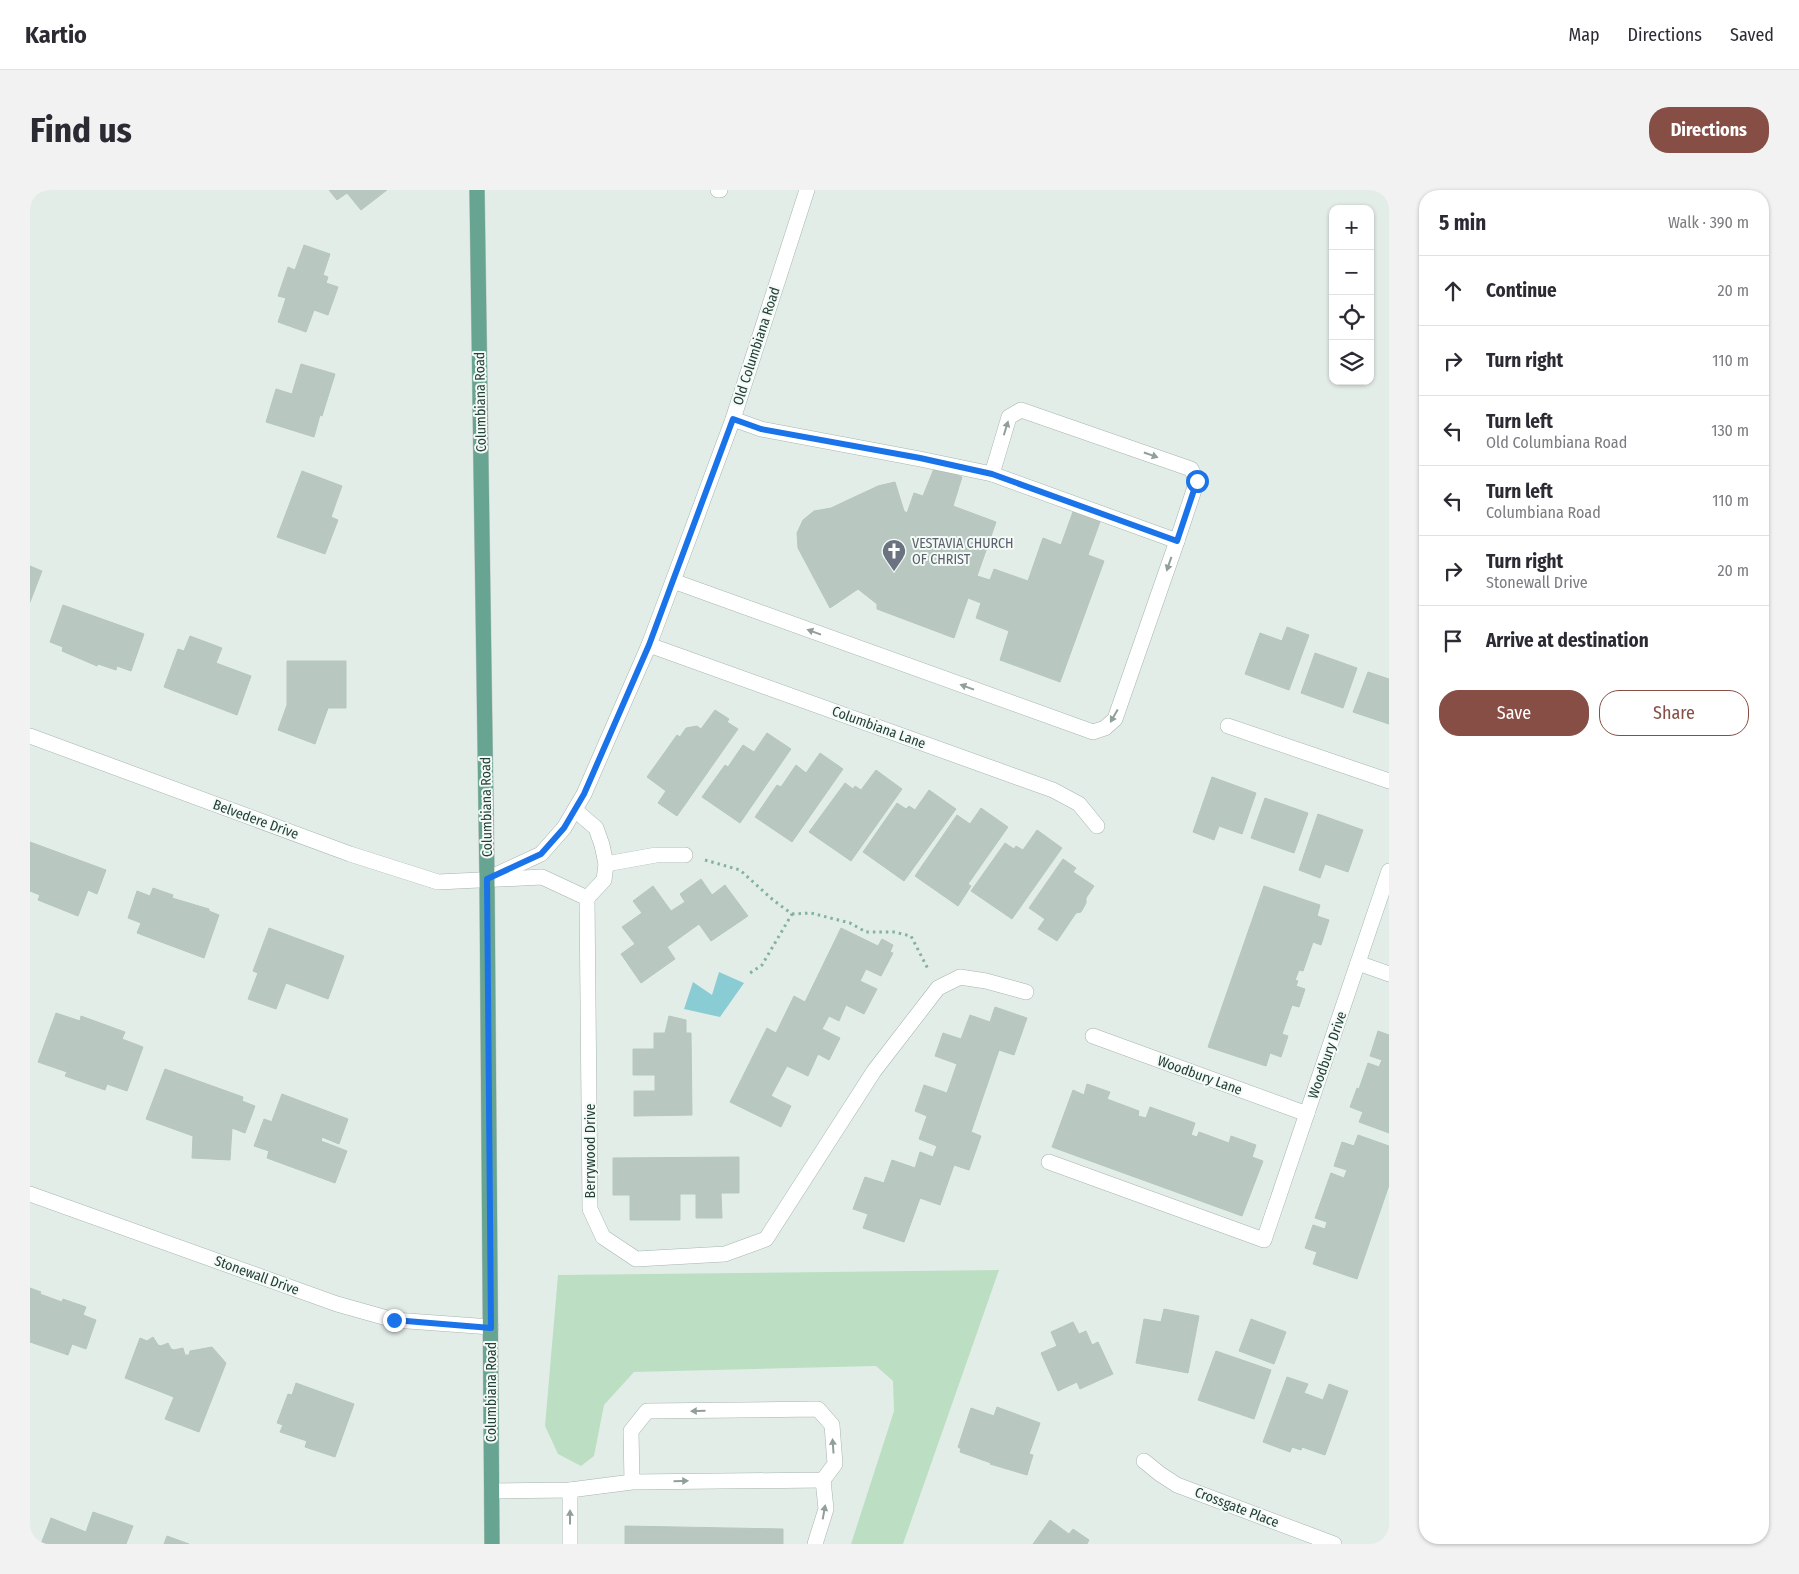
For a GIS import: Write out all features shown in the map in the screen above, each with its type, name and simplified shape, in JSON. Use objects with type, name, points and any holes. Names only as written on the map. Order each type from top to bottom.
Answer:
[{"type":"main road","name":"Columbiana Road","points":[[477,190],[487,879],[492,1544]]},
{"type":"street","name":"Old Columbiana Road","points":[[487,879],[541,854],[564,828],[584,794],[649,645],[733,419],[807,190]]},
{"type":"street","points":[[673,581],[1093,732],[1105,728],[1115,719],[1197,481],[1191,470],[1182,466],[1021,410],[1009,417],[992,474]]},
{"type":"street","points":[[733,419],[761,429],[920,458],[992,474],[1177,541]]},
{"type":"street","name":"Columbiana Lane","points":[[649,645],[1053,790],[1079,804],[1097,826]]},
{"type":"street","points":[[1228,726],[1389,781]]},
{"type":"street","name":"Belvedere Drive","points":[[30,736],[350,854],[438,882],[487,879]]},
{"type":"street","points":[[487,879],[542,877],[587,898],[604,880],[606,864],[596,828],[575,810]]},
{"type":"street","points":[[606,864],[656,855],[685,855]]},
{"type":"street","name":"Woodbury Drive","points":[[1049,1162],[1264,1240],[1389,871]]},
{"type":"street","name":"Berrywood Drive","points":[[587,898],[590,1208],[603,1237],[636,1259],[725,1254],[766,1239],[874,1072],[938,988],[960,977],[986,981],[1026,992]]},
{"type":"street","points":[[1358,962],[1389,974]]},
{"type":"street","name":"Woodbury Lane","points":[[1092,1036],[1307,1114]]},
{"type":"street","name":"Stonewall Drive","points":[[30,1194],[337,1304],[394,1320],[491,1328]]},
{"type":"street","points":[[632,1482],[631,1431],[647,1411],[818,1408],[832,1424],[834,1464],[823,1480],[826,1509],[815,1544]]},
{"type":"street","name":"Crossgate Place","points":[[1144,1461],[1177,1485],[1334,1544]]},
{"type":"street","points":[[492,1491],[570,1490],[632,1482],[823,1480]]},
{"type":"street","points":[[570,1490],[570,1544]]},
{"type":"path","points":[[685,855],[740,870],[773,900],[792,914],[811,913],[850,923],[866,932],[894,932],[911,936],[938,988]]},
{"type":"path","points":[[746,975],[762,965],[792,914]]},
{"type":"green space","points":[[999,1270],[903,1544],[851,1544],[894,1411],[893,1381],[876,1366],[634,1372],[604,1405],[594,1456],[581,1466],[558,1454],[545,1426],[558,1275]]},
{"type":"water","points":[[719,972],[744,983],[720,1017],[684,1009],[693,982],[712,995]]},
{"type":"building","points":[[329,190],[387,190],[361,210],[347,193],[337,200]]},
{"type":"building","points":[[304,245],[330,254],[323,275],[328,277],[326,283],[338,287],[328,315],[314,310],[306,332],[278,322],[286,298],[278,296],[288,267],[295,270]]},
{"type":"building","points":[[301,364],[335,374],[314,437],[266,422],[276,389],[292,394]]},
{"type":"building","name":"VESTAVIA CHURCH OF CHRIST","points":[[935,466],[962,477],[953,506],[996,522],[977,576],[990,580],[994,569],[1028,581],[1043,538],[1061,545],[1074,509],[1101,519],[1088,555],[1104,561],[1060,682],[1000,660],[1009,631],[976,618],[981,603],[968,598],[954,638],[877,609],[877,604],[858,589],[830,608],[798,548],[797,533],[803,520],[814,511],[831,508],[878,486],[895,482],[904,511],[907,513],[914,493],[923,496]]},
{"type":"building","points":[[302,471],[342,486],[331,517],[338,520],[325,554],[277,537]]},
{"type":"building","points":[[30,566],[42,571],[30,602]]},
{"type":"building","points":[[63,605],[144,634],[131,671],[117,666],[116,670],[98,664],[97,666],[62,651],[63,647],[50,642]]},
{"type":"building","points":[[1287,627],[1309,635],[1289,690],[1245,674],[1260,633],[1282,641]]},
{"type":"building","points":[[190,636],[222,648],[216,663],[251,676],[237,715],[164,687],[178,649],[184,651]]},
{"type":"building","points":[[1315,653],[1357,668],[1343,708],[1301,693]]},
{"type":"building","points":[[287,661],[346,661],[346,708],[328,708],[315,744],[278,730],[287,705]]},
{"type":"building","points":[[1368,672],[1389,679],[1389,724],[1353,712]]},
{"type":"building","points":[[715,710],[729,719],[727,722],[738,729],[677,816],[658,803],[666,791],[647,777],[677,735],[680,737],[686,728],[697,726],[701,729]]},
{"type":"building","points":[[767,733],[791,749],[740,823],[702,797],[725,765],[728,767],[743,745],[754,752]]},
{"type":"building","points":[[820,753],[843,769],[792,842],[755,817],[777,785],[781,787],[796,765],[806,773]]},
{"type":"building","points":[[876,770],[902,789],[851,861],[809,832],[845,783],[853,789],[855,786],[861,790]]},
{"type":"building","points":[[1212,777],[1256,793],[1242,834],[1219,826],[1214,840],[1193,832]]},
{"type":"building","points":[[929,790],[956,809],[904,881],[863,852],[897,803],[906,809],[909,806],[915,810]]},
{"type":"building","points":[[1265,798],[1308,813],[1294,853],[1251,838]]},
{"type":"building","points":[[981,808],[1008,827],[968,884],[971,886],[958,906],[915,876],[957,815],[970,824]]},
{"type":"building","points":[[1318,814],[1363,830],[1348,872],[1325,864],[1320,878],[1299,870]]},
{"type":"building","points":[[1037,830],[1062,848],[1012,919],[971,891],[1005,843],[1014,849],[1016,846],[1023,850]]},
{"type":"building","points":[[30,842],[106,870],[97,894],[88,890],[78,916],[38,900],[40,895],[30,891]]},
{"type":"building","points":[[1063,859],[1076,868],[1073,872],[1094,886],[1086,898],[1086,903],[1081,912],[1076,913],[1057,941],[1038,929],[1045,919],[1029,908]]},
{"type":"building","points":[[701,879],[712,895],[725,885],[748,916],[711,941],[699,924],[667,947],[675,959],[641,983],[621,954],[635,944],[622,927],[642,913],[633,901],[653,886],[671,911],[685,902],[680,894]]},
{"type":"building","points":[[1264,886],[1320,905],[1317,916],[1329,920],[1321,945],[1313,942],[1303,971],[1299,970],[1295,980],[1298,981],[1296,986],[1305,989],[1299,1007],[1292,1005],[1282,1034],[1288,1036],[1281,1057],[1270,1053],[1266,1066],[1208,1047]]},
{"type":"building","points":[[153,888],[173,895],[172,898],[209,909],[209,911],[219,915],[204,958],[137,933],[141,923],[128,918],[137,891],[150,896]]},
{"type":"building","points":[[269,928],[344,956],[328,999],[286,983],[276,1009],[248,999],[258,973],[253,971]]},
{"type":"building","points":[[841,928],[878,946],[882,939],[893,945],[890,952],[893,953],[881,976],[866,969],[860,981],[877,989],[864,1014],[846,1005],[839,1021],[829,1016],[822,1029],[840,1038],[829,1060],[818,1054],[808,1076],[787,1066],[771,1096],[791,1106],[781,1127],[730,1102],[767,1028],[776,1033],[794,996],[805,1002]]},
{"type":"building","points":[[995,1007],[1027,1018],[1014,1055],[999,1050],[971,1132],[981,1136],[969,1170],[954,1165],[940,1205],[920,1198],[904,1242],[863,1228],[868,1214],[853,1209],[865,1177],[884,1183],[892,1160],[915,1168],[920,1152],[933,1157],[937,1146],[919,1139],[927,1116],[915,1111],[924,1085],[947,1093],[957,1064],[935,1056],[943,1033],[961,1039],[970,1015],[990,1022]]},
{"type":"building","points":[[56,1013],[80,1021],[81,1016],[125,1032],[122,1039],[143,1047],[127,1091],[107,1084],[105,1090],[65,1076],[67,1072],[38,1062]]},
{"type":"building","points":[[669,1016],[686,1020],[686,1033],[691,1033],[692,1115],[634,1116],[634,1091],[655,1091],[655,1075],[633,1075],[633,1049],[654,1049],[654,1033],[665,1033]]},
{"type":"building","points":[[1378,1031],[1389,1035],[1389,1133],[1359,1122],[1363,1112],[1350,1107],[1357,1088],[1359,1089],[1368,1063],[1379,1067],[1382,1060],[1370,1056]]},
{"type":"building","points":[[165,1069],[243,1097],[242,1101],[255,1106],[245,1133],[232,1128],[230,1160],[192,1158],[193,1136],[146,1119]]},
{"type":"building","points":[[1087,1084],[1110,1092],[1107,1099],[1139,1111],[1138,1116],[1146,1118],[1150,1107],[1195,1123],[1191,1135],[1197,1137],[1199,1132],[1229,1143],[1231,1136],[1256,1145],[1252,1157],[1263,1161],[1242,1216],[1052,1147],[1073,1090],[1084,1095]]},
{"type":"building","points":[[282,1094],[348,1119],[339,1144],[322,1137],[321,1141],[347,1151],[335,1183],[267,1158],[269,1151],[254,1146],[264,1119],[281,1125],[272,1121]]},
{"type":"building","points":[[1358,1135],[1389,1146],[1389,1185],[1357,1279],[1313,1264],[1317,1252],[1305,1248],[1313,1225],[1325,1229],[1327,1222],[1315,1218],[1331,1173],[1344,1178],[1347,1170],[1334,1166],[1342,1142],[1354,1146]]},
{"type":"building","points":[[739,1157],[739,1193],[721,1193],[722,1218],[696,1218],[696,1194],[680,1194],[680,1220],[630,1220],[630,1195],[613,1195],[613,1158]]},
{"type":"building","points":[[30,1288],[62,1302],[63,1299],[86,1307],[83,1315],[96,1320],[86,1349],[72,1344],[68,1355],[30,1342]]},
{"type":"building","points":[[1164,1309],[1199,1316],[1188,1373],[1136,1363],[1144,1319],[1161,1322]]},
{"type":"building","points":[[1251,1319],[1286,1332],[1274,1364],[1239,1351]]},
{"type":"building","points":[[1073,1322],[1079,1334],[1086,1331],[1092,1345],[1098,1342],[1113,1374],[1080,1389],[1077,1382],[1058,1391],[1041,1353],[1057,1346],[1051,1332]]},
{"type":"building","points":[[153,1337],[158,1345],[161,1346],[168,1343],[171,1349],[174,1350],[183,1348],[185,1355],[189,1355],[190,1351],[212,1347],[226,1363],[199,1432],[165,1419],[174,1397],[125,1378],[140,1338],[147,1341]]},
{"type":"building","points":[[1216,1351],[1271,1370],[1254,1419],[1198,1400]]},
{"type":"building","points":[[1287,1377],[1308,1384],[1304,1393],[1323,1400],[1329,1384],[1348,1391],[1325,1455],[1302,1447],[1301,1450],[1292,1447],[1290,1452],[1263,1442]]},
{"type":"building","points":[[296,1383],[354,1404],[335,1457],[305,1447],[307,1441],[280,1432],[283,1425],[277,1423],[288,1394],[292,1395]]},
{"type":"building","points":[[997,1407],[1040,1423],[1029,1454],[1033,1455],[1027,1475],[990,1464],[960,1452],[961,1449],[958,1447],[971,1408],[994,1416]]},
{"type":"building","points":[[93,1512],[133,1526],[126,1544],[41,1544],[51,1518],[86,1532]]},
{"type":"building","points":[[1050,1520],[1069,1534],[1073,1529],[1089,1540],[1087,1544],[1033,1544]]},
{"type":"building","points":[[625,1526],[783,1529],[783,1544],[625,1544]]},
{"type":"building","points":[[167,1536],[189,1544],[164,1544]]},
{"type":"place","name":"VESTAVIA CHURCH OF CHRIST","points":[[894,572]]},
{"type":"route","points":[[394,1320],[491,1328],[487,879],[541,854],[564,828],[584,794],[649,645],[733,419],[761,429],[920,458],[992,474],[1177,541],[1197,481]]}]
